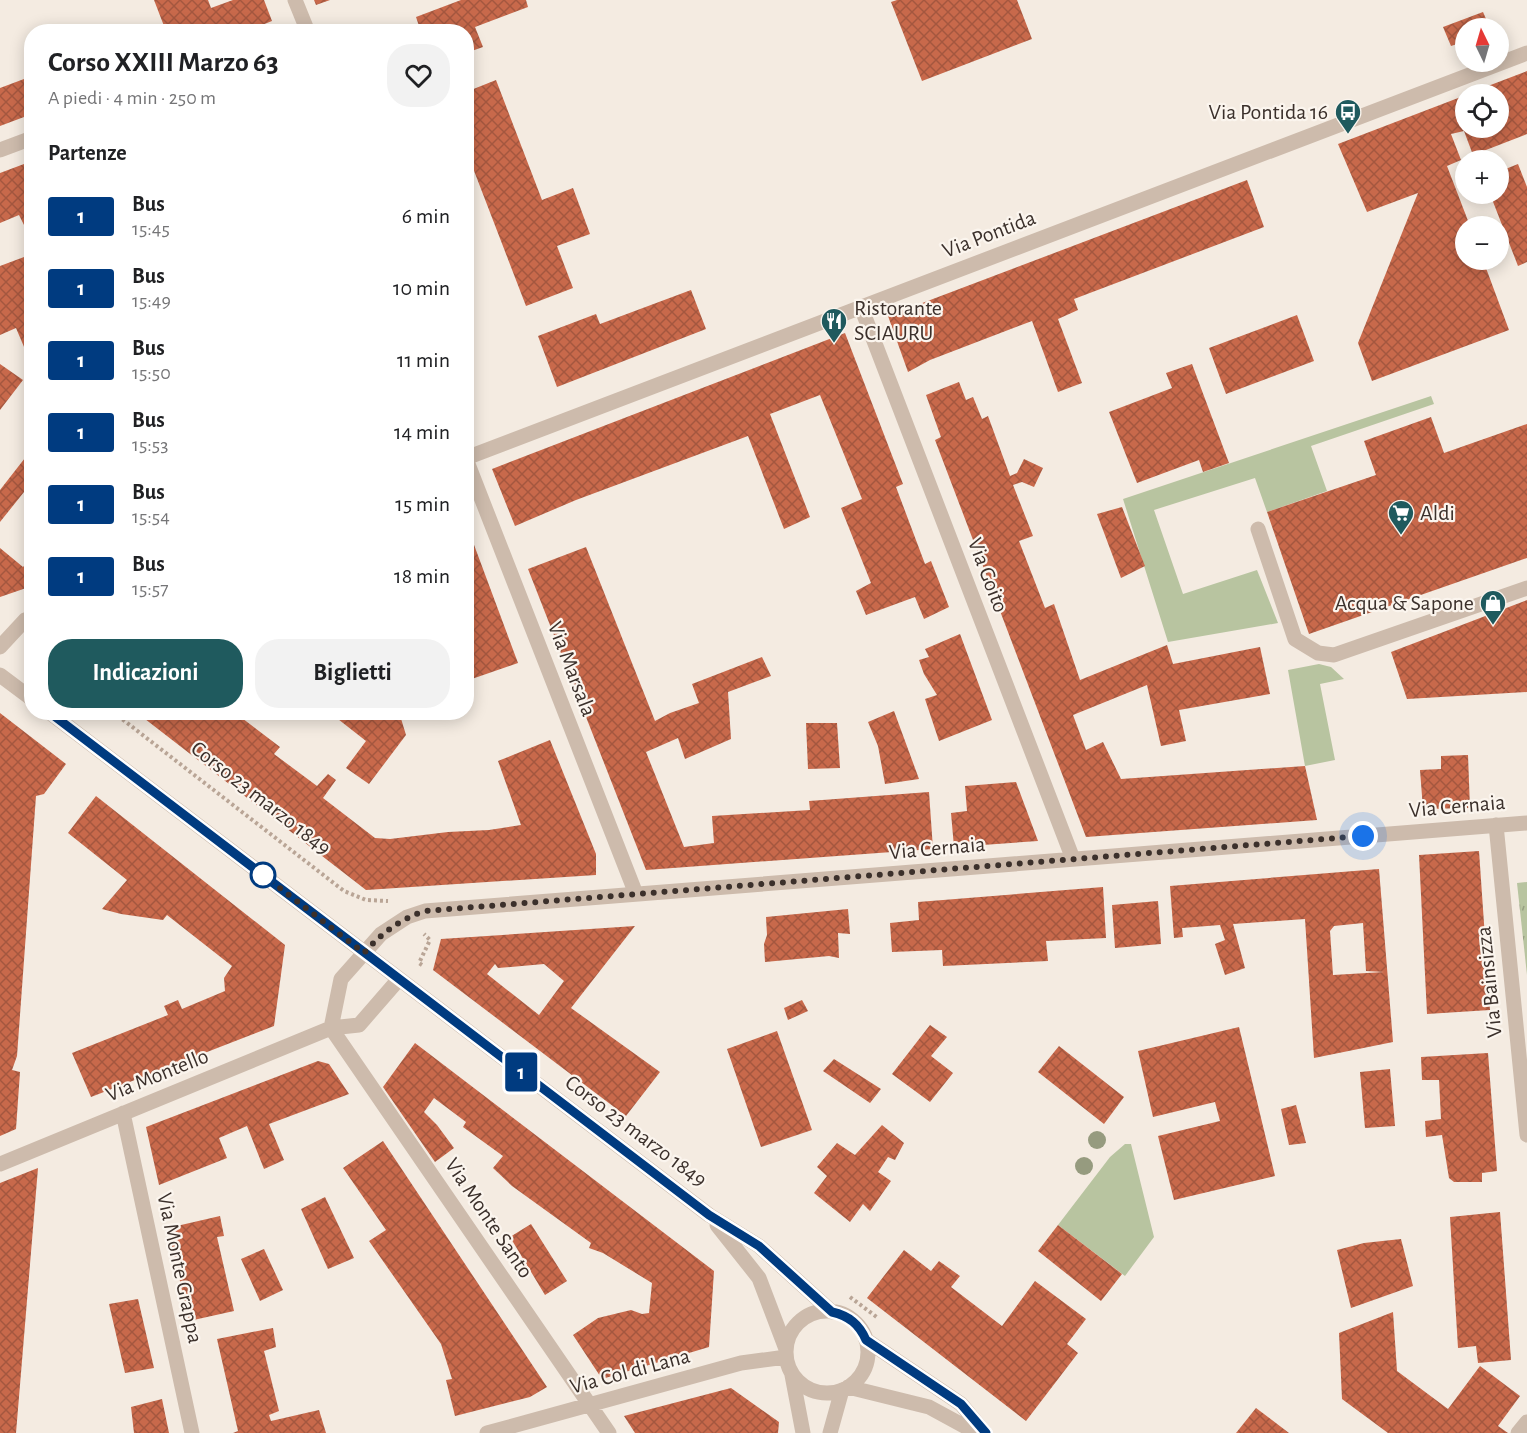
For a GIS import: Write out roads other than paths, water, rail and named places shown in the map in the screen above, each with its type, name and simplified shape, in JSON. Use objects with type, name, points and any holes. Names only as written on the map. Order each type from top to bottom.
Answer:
[{"type":"street","points":[[295,0],[305,24]]},
{"type":"street","name":"Via Pontida","points":[[474,456],[1527,53]]},
{"type":"street","points":[[0,150],[24,141]]},
{"type":"street","name":"Via Goito","points":[[861,307],[1073,859]]},
{"type":"street","name":"Via Marsala","points":[[474,479],[636,894]]},
{"type":"street","points":[[1258,529],[1295,639],[1318,653],[1334,655],[1527,588]]},
{"type":"street","points":[[0,647],[24,621]]},
{"type":"street","points":[[0,675],[24,693]]},
{"type":"street","name":"Corso 23 marzo 1849","points":[[59,720],[709,1215],[759,1246],[832,1312]]},
{"type":"street","name":"Via Cernaia","points":[[364,953],[381,934],[407,917],[425,911],[1527,823]]},
{"type":"street","name":"Via Bainsizza","points":[[1496,825],[1527,1135]]},
{"type":"street","points":[[331,1028],[341,979],[364,953]]},
{"type":"street","name":"Via Montello","points":[[0,1164],[331,1028],[359,1025],[399,979]]},
{"type":"street","name":"Via Monte Santo","points":[[331,1028],[609,1433]]},
{"type":"street","name":"Via Monte Grappa","points":[[123,1113],[192,1433]]},
{"type":"street","name":"Corso 23 marzo 1849","points":[[709,1215],[759,1278],[786,1353]]},
{"type":"street","points":[[792,1375],[810,1390],[829,1394],[845,1388],[858,1378],[865,1367],[868,1354],[866,1340],[861,1329],[843,1315],[832,1312],[818,1312],[804,1317],[794,1327],[788,1340],[786,1353],[803,1433]]},
{"type":"street","points":[[866,1340],[961,1404],[986,1433]]},
{"type":"street","name":"Via Col di Lana","points":[[487,1433],[741,1363],[786,1353]]},
{"type":"street","points":[[830,1433],[845,1388]]},
{"type":"street","points":[[845,1388],[929,1407],[977,1433]]},
{"type":"street","points":[[1518,1433],[1527,1422]]},
{"type":"place","name":"Via Pontida 16","points":[[1348,135]]},
{"type":"place","name":"Ristorante SCIAURU","points":[[834,344]]},
{"type":"place","name":"Aldi","points":[[1401,536]]},
{"type":"place","name":"Acqua & Sapone","points":[[1493,626]]}]
